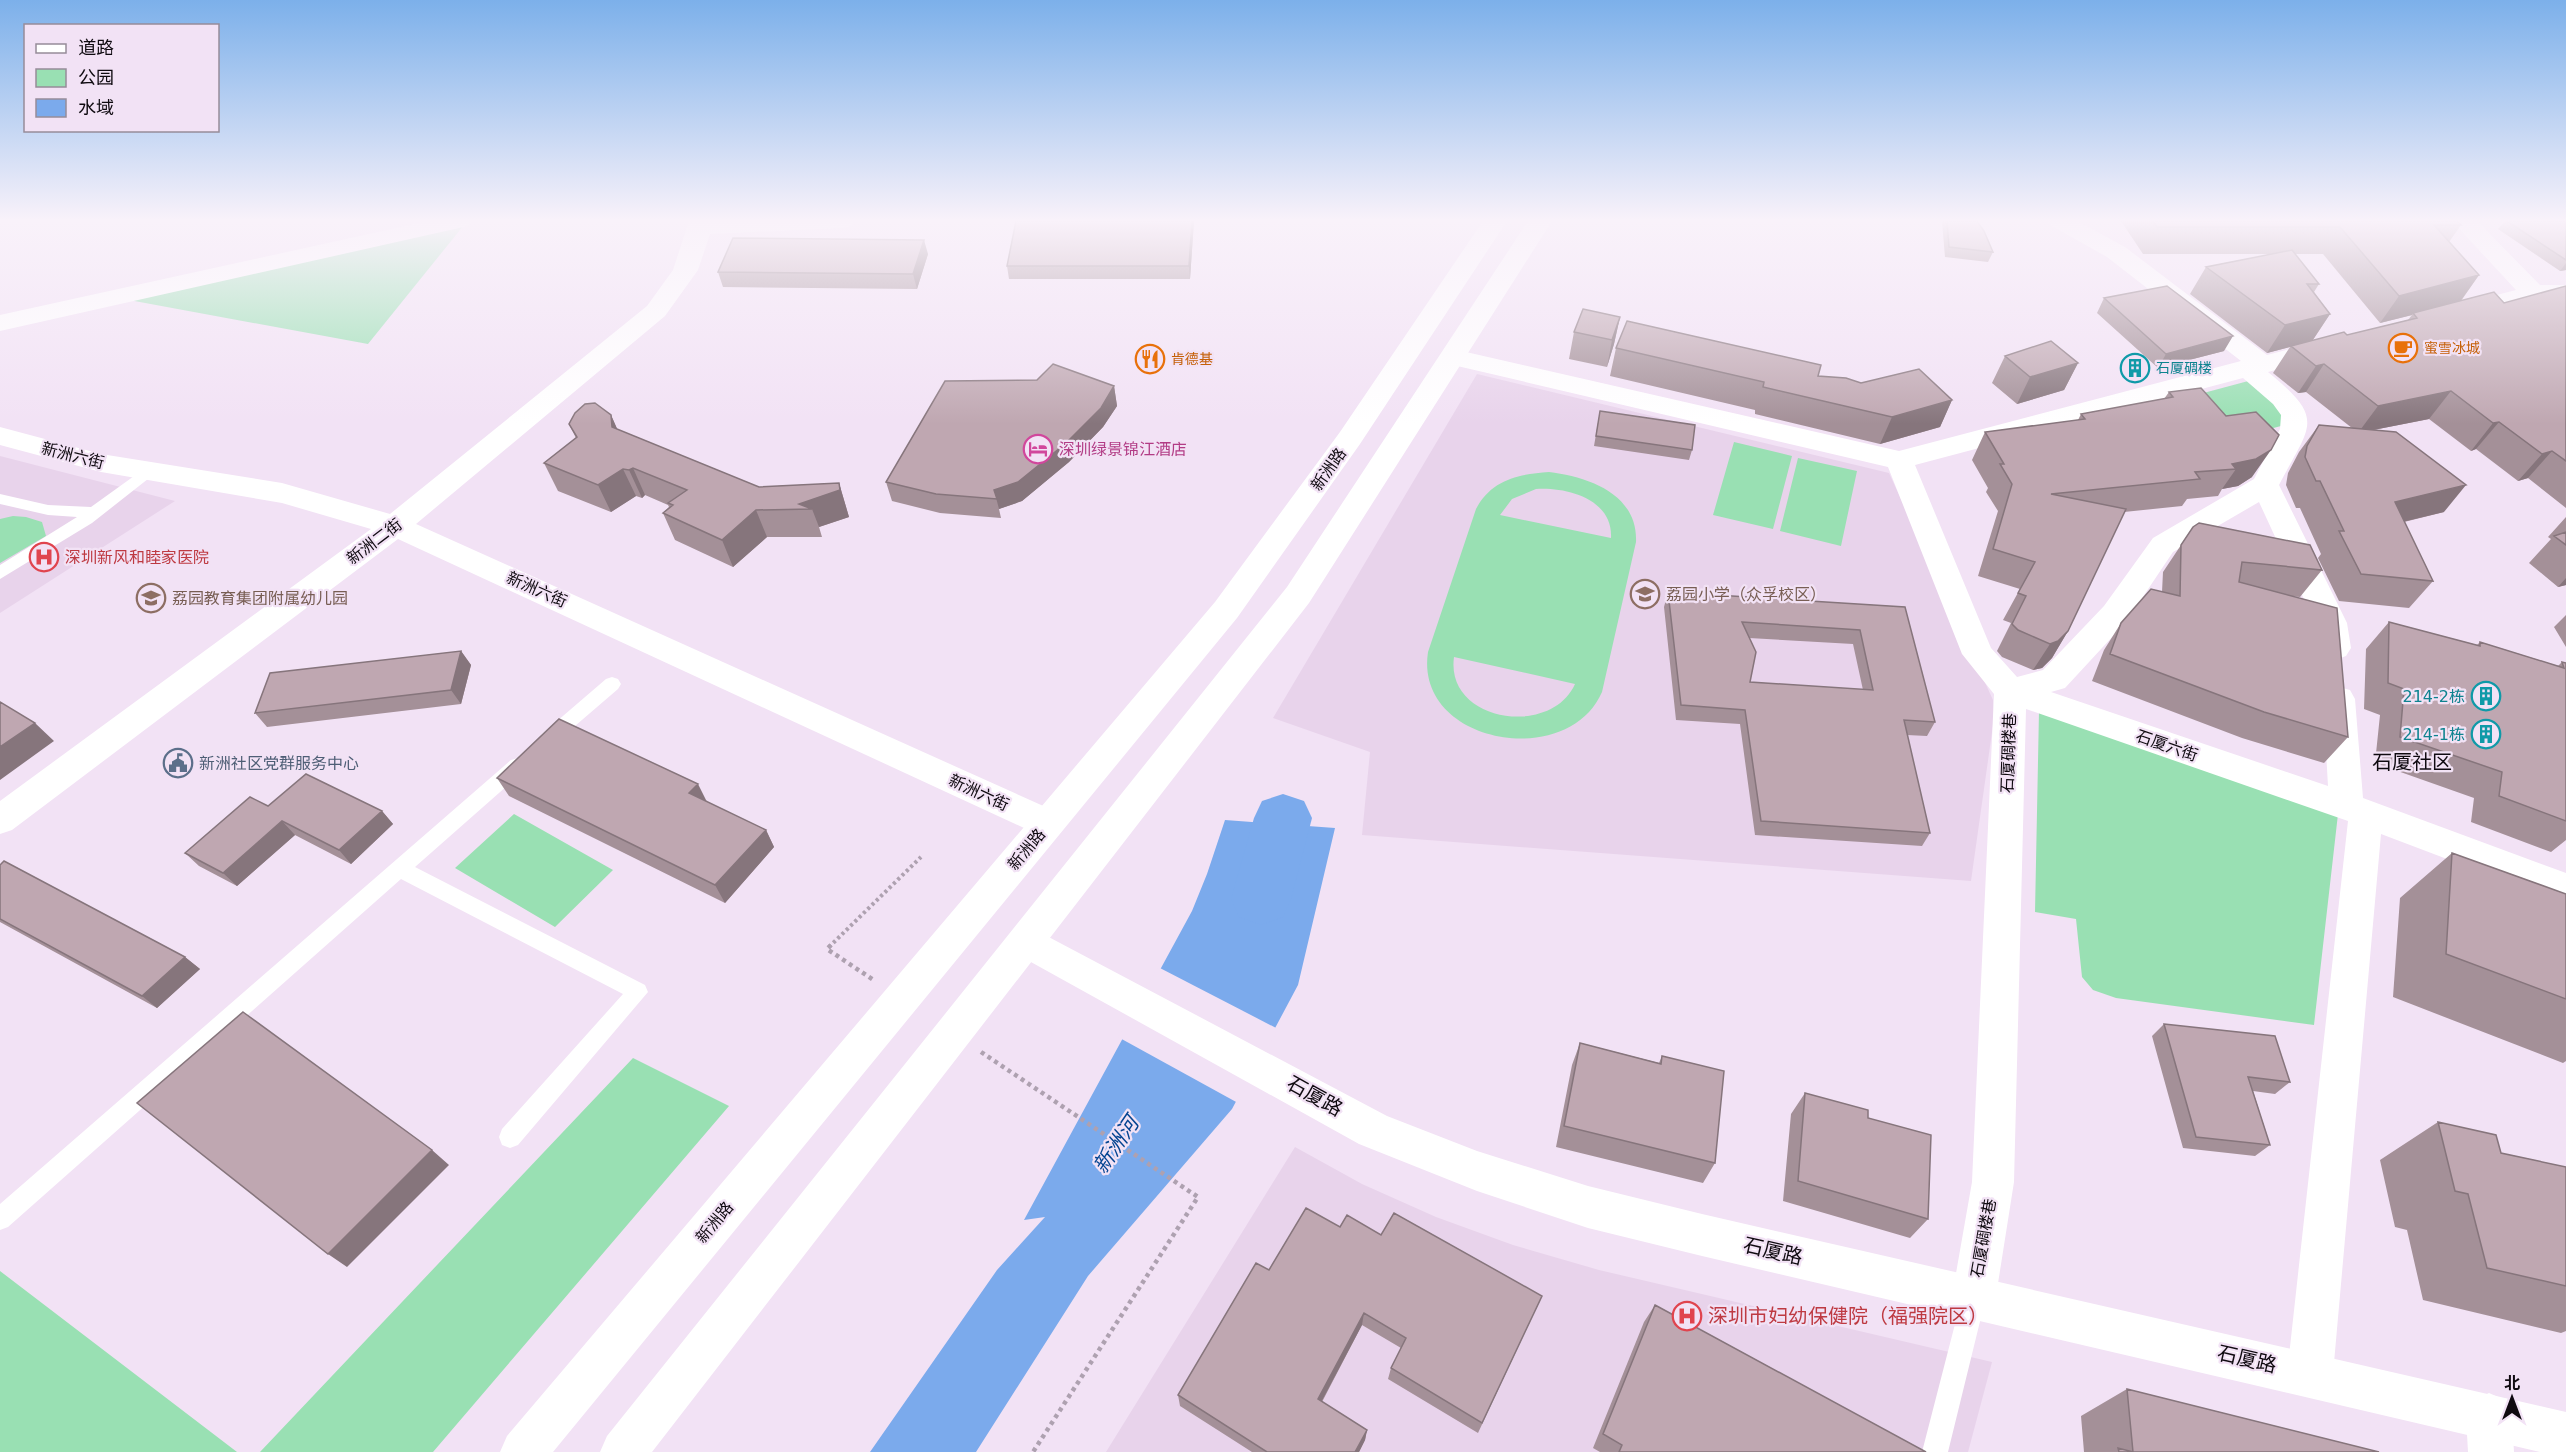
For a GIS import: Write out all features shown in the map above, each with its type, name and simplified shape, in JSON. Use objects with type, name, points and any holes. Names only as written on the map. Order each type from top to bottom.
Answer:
[{"type":"street","points":[[0,323],[154,289]]},
{"type":"street","name":"新洲二街","points":[[0,820],[395,526],[656,311],[674,289]]},
{"type":"street","name":"新洲路","points":[[523,1452],[1226,610],[1350,438],[1450,289]]},
{"type":"street","points":[[623,1452],[1298,595],[1497,289]]},
{"type":"street","points":[[2161,289],[2255,366],[2295,415],[2294,429],[2265,485],[2331,623],[2337,664],[2356,809],[2310,1374]]},
{"type":"street","points":[[2529,289],[2533,293]]},
{"type":"street","points":[[2431,320],[2533,293],[2566,292]]},
{"type":"street","points":[[1453,357],[1899,460],[2353,341]]},
{"type":"street","name":"新洲六街","points":[[0,436],[101,463],[282,493],[395,526],[1047,823]]},
{"type":"street","points":[[1899,460],[1978,654],[2010,691]]},
{"type":"street","name":"石厦碉楼巷","points":[[1974,1296],[1993,1182],[2010,691],[2054,679],[2115,614],[2163,545],[2265,485]]},
{"type":"street","name":"石厦六街","points":[[2010,691],[2356,809],[2566,889]]},
{"type":"street","name":"石厦路","points":[[1026,941],[1280,1077],[1373,1130],[1477,1172],[1588,1207],[2310,1374],[2490,1434],[2566,1435]]},
{"type":"lane","points":[[0,573],[94,513],[148,471]]},
{"type":"lane","points":[[1,500],[48,510],[94,513]]},
{"type":"lane","points":[[0,1219],[612,684]]},
{"type":"lane","points":[[400,869],[638,992],[510,1137]]},
{"type":"lane","points":[[1935,1452],[1974,1296]]},
{"type":"path","points":[[886,988],[827,949],[921,857]]},
{"type":"path","points":[[974,1047],[1198,1197],[1033,1452]]},
{"type":"shaded area","name":"荔园小学（众孚校区）","points":[[1477,374],[1889,473],[1993,700],[1994,718],[1971,881],[1362,835],[1370,752],[1273,718]]},
{"type":"shaded area","name":"深圳新风和睦家医院","points":[[0,456],[175,501],[0,613]]},
{"type":"shaded area","points":[[1295,1147],[1362,1184],[1436,1217],[1513,1245],[1599,1270],[1992,1362],[1968,1452],[1106,1452]]},
{"type":"green space","points":[[179,289],[413,289],[368,344],[129,300]]},
{"type":"green space","points":[[2252,380],[2283,411],[2281,426],[2243,436],[2196,395]]},
{"type":"green space","points":[[1734,442],[1792,456],[1773,529],[1713,515]]},
{"type":"green space","points":[[1798,458],[1857,471],[1841,546],[1780,531]]},
{"type":"green space","points":[[1549,472],[1580,478],[1608,491],[1620,500],[1629,512],[1634,525],[1636,542],[1602,692],[1584,717],[1558,732],[1528,738],[1497,736],[1468,726],[1444,708],[1430,683],[1428,652],[1476,509],[1482,499],[1489,491],[1506,480]],"holes":[[[1536,489],[1561,490],[1586,498],[1604,514],[1610,525],[1611,538],[1500,515],[1512,499]],[[1454,657],[1575,684],[1563,701],[1545,712],[1524,716],[1502,715],[1482,708],[1466,696],[1456,679]]]},
{"type":"green space","points":[[13,516],[42,522],[46,536],[0,563],[0,519]]},
{"type":"green space","points":[[2039,711],[2338,814],[2314,1025],[2116,998],[2093,990],[2082,977],[2076,919],[2035,912]]},
{"type":"green space","points":[[514,814],[613,870],[555,927],[455,868]]},
{"type":"green space","points":[[633,1058],[729,1106],[433,1452],[260,1452]]},
{"type":"green space","points":[[0,1271],[237,1452],[0,1452]]},
{"type":"water","points":[[1225,820],[1335,828],[1298,985],[1232,1109],[1088,1276],[976,1452],[870,1452],[997,1270],[1045,1217],[1024,1220],[1192,911]]},
{"type":"pier","points":[[1158,967],[1278,1029],[1238,1103],[1118,1037]]},
{"type":"building","points":[[2153,289],[2171,289],[2233,336],[2166,354],[2104,298]]},
{"type":"building","points":[[2236,289],[2311,289],[2330,314],[2285,325]]},
{"type":"building","points":[[2393,289],[2427,289],[2399,296]]},
{"type":"building","points":[[2556,289],[2566,289],[2566,461],[2552,451],[2542,454],[2499,422],[2493,423],[2451,391],[2378,406],[2324,364],[2316,366],[2291,346],[2344,332],[2347,335],[2417,318],[2413,313],[2494,292],[2504,303]]},
{"type":"building","points":[[1583,309],[1620,317],[1612,340],[1574,332]]},
{"type":"building","points":[[1627,321],[1821,365],[1818,376],[1846,378],[1861,383],[1919,369],[1952,400],[1892,417],[1763,387],[1764,382],[1616,348]]},
{"type":"building","points":[[2051,341],[2078,363],[2030,377],[2005,356]]},
{"type":"building","points":[[1053,364],[1114,386],[1101,408],[1066,443],[1018,482],[994,490],[997,499],[936,494],[886,482],[945,381],[1037,380]]},
{"type":"building","points":[[2201,388],[2226,416],[2256,412],[2279,435],[2271,450],[2256,459],[2232,464],[2236,469],[2195,472],[2200,479],[2051,494],[2126,509],[2068,631],[2058,641],[2050,644],[2018,630],[2012,624],[2026,596],[2018,593],[2035,562],[1993,549],[2012,484],[2000,464],[2004,464],[1985,432],[2085,419],[2081,414],[2173,397],[2169,392]]},
{"type":"building","points":[[595,403],[611,415],[612,427],[759,487],[839,483],[840,490],[799,504],[812,509],[756,510],[722,540],[663,513],[673,505],[668,503],[687,490],[633,468],[623,469],[598,485],[544,463],[577,437],[569,424],[575,413],[585,404]]},
{"type":"building","points":[[1600,411],[1695,425],[1692,450],[1596,436]]},
{"type":"building","points":[[2319,425],[2396,432],[2466,485],[2395,502],[2433,581],[2361,574],[2339,531],[2344,531],[2320,481],[2316,481],[2305,457],[2307,446]]},
{"type":"building","points":[[2199,523],[2310,545],[2322,570],[2242,562],[2239,582],[2337,608],[2348,737],[2264,712],[2110,654],[2121,623],[2151,589],[2180,596],[2181,545],[2193,527]]},
{"type":"building","points":[[2566,532],[2566,545],[2554,536]]},
{"type":"building","points":[[1668,592],[1905,607],[1935,722],[1904,720],[1930,833],[1761,821],[1745,710],[1681,705]],"holes":[[[1742,622],[1860,630],[1873,690],[1750,682],[1756,652]]]},
{"type":"building","points":[[2389,622],[2480,646],[2480,642],[2564,668],[2562,662],[2566,663],[2566,821],[2499,796],[2502,772],[2400,737],[2404,689],[2388,683]]},
{"type":"building","points":[[461,651],[451,690],[255,713],[270,673]]},
{"type":"building","points":[[0,702],[35,723],[0,747]]},
{"type":"building","points":[[559,719],[698,784],[689,793],[766,830],[715,885],[497,778]]},
{"type":"building","points":[[306,774],[382,811],[339,850],[282,821],[223,873],[185,853],[250,797],[268,806]]},
{"type":"building","points":[[2452,853],[2566,894],[2566,999],[2446,954]]},
{"type":"building","points":[[4,861],[185,957],[142,996],[0,919],[0,865]]},
{"type":"building","points":[[243,1012],[432,1150],[328,1254],[137,1103]]},
{"type":"building","points":[[2164,1024],[2275,1036],[2290,1082],[2248,1077],[2270,1145],[2196,1137]]},
{"type":"building","points":[[1580,1043],[1661,1064],[1662,1056],[1724,1071],[1715,1163],[1564,1126]]},
{"type":"building","points":[[1805,1093],[1868,1110],[1868,1118],[1931,1135],[1928,1219],[1798,1181]]},
{"type":"building","points":[[2438,1122],[2496,1135],[2501,1153],[2566,1167],[2566,1286],[2487,1268],[2468,1194],[2455,1191]]},
{"type":"building","points":[[1306,1208],[1340,1227],[1347,1215],[1381,1235],[1394,1213],[1542,1296],[1482,1423],[1391,1368],[1406,1338],[1364,1313],[1318,1399],[1367,1430],[1355,1452],[1267,1452],[1178,1395],[1256,1263],[1269,1270]]},
{"type":"building","points":[[1655,1305],[1926,1452],[1619,1452],[1622,1445],[1603,1434]]},
{"type":"building","points":[[2127,1389],[2379,1452],[2133,1452]]},
{"type":"building","points":[[2118,1448],[2133,1452],[2119,1452]]},
{"type":"waterway","name":"新洲河","points":[[1261,899],[1283,818]]},
{"type":"place","name":"蜜雪冰城","points":[[2403,348]]},
{"type":"place","name":"肯德基","points":[[1150,359]]},
{"type":"place","name":"石厦碉楼","points":[[2135,368]]},
{"type":"place","name":"深圳绿景锦江酒店","points":[[1038,449]]},
{"type":"place","name":"深圳新风和睦家医院","points":[[44,557]]},
{"type":"place","name":"荔园小学（众孚校区）","points":[[1645,594]]},
{"type":"place","name":"荔园教育集团附属幼儿园","points":[[151,598]]},
{"type":"place","name":"214-2栋","points":[[2486,696]]},
{"type":"place","name":"214-1栋","points":[[2486,734]]},
{"type":"place","name":"新洲社区党群服务中心","points":[[178,763]]},
{"type":"place","name":"深圳市妇幼保健院（福强院区）","points":[[1687,1316]]},
{"type":"district","name":"石厦社区","points":[[2412,762]]}]
